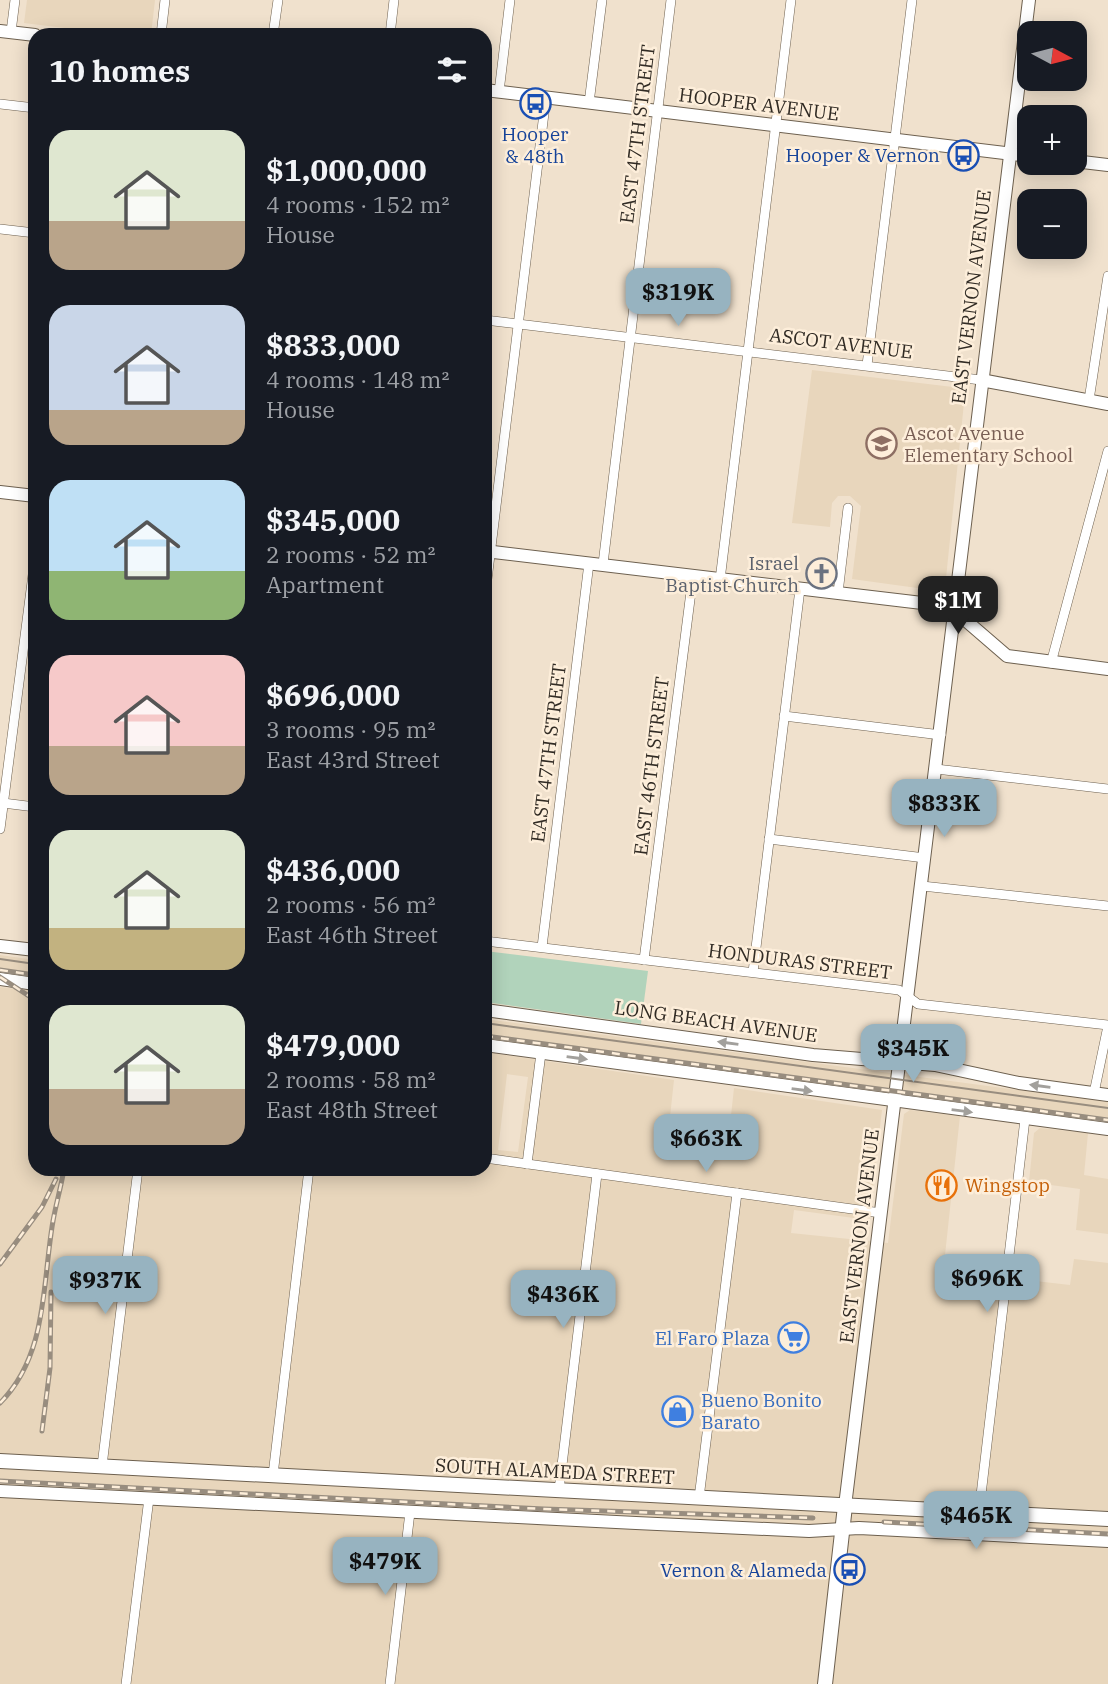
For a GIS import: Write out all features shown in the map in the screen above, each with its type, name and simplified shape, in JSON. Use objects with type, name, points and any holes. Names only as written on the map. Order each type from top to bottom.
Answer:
[{"type":"main road","name":"SOUTH ALAMEDA STREET","points":[[0,1461],[1108,1519]]},
{"type":"main road","name":"EAST VERNON AVENUE","points":[[825,1684],[845,1506]]},
{"type":"street","points":[[15,0],[5,31],[28,34]]},
{"type":"street","points":[[162,28],[165,0]]},
{"type":"street","points":[[274,28],[278,0]]},
{"type":"street","points":[[391,28],[394,0]]},
{"type":"street","points":[[499,92],[510,0]]},
{"type":"street","points":[[589,103],[602,0]]},
{"type":"street","name":"EAST 47TH STREET","points":[[603,564],[671,0]]},
{"type":"street","points":[[720,579],[750,352],[791,0]]},
{"type":"street","points":[[867,365],[912,0]]},
{"type":"street","name":"EAST VERNON AVENUE","points":[[845,1506],[1029,0]]},
{"type":"street","name":"HOOPER AVENUE","points":[[492,91],[1017,154]]},
{"type":"street","points":[[492,520],[547,97]]},
{"type":"street","points":[[0,104],[28,107]]},
{"type":"street","points":[[1087,163],[1108,165]]},
{"type":"street","points":[[0,229],[28,232]]},
{"type":"street","points":[[1089,400],[1108,276]]},
{"type":"street","name":"ASCOT AVENUE","points":[[492,321],[981,380],[1108,404]]},
{"type":"street","points":[[1051,663],[1108,451]]},
{"type":"street","points":[[0,492],[28,495]]},
{"type":"street","points":[[838,593],[848,508]]},
{"type":"street","points":[[492,551],[939,606],[956,612],[1007,656],[1108,669]]},
{"type":"street","name":"EAST 47TH STREET","points":[[542,947],[589,563]]},
{"type":"street","name":"EAST 46TH STREET","points":[[644,960],[693,576]]},
{"type":"street","points":[[753,972],[800,589]]},
{"type":"street","points":[[0,829],[28,614]]},
{"type":"street","points":[[784,716],[941,735]]},
{"type":"street","points":[[936,769],[1108,789]]},
{"type":"street","points":[[4,803],[28,806]]},
{"type":"street","points":[[769,839],[925,858]]},
{"type":"street","points":[[922,886],[1108,906]]},
{"type":"street","name":"HONDURAS STREET","points":[[492,942],[899,990],[918,1004],[1108,1025]]},
{"type":"street","points":[[0,946],[28,949]]},
{"type":"street","points":[[0,979],[28,983]]},
{"type":"street","name":"LONG BEACH AVENUE","points":[[492,1011],[813,1055],[899,1061],[1108,1096]]},
{"type":"street","points":[[1094,1093],[1108,1025]]},
{"type":"street","points":[[492,1046],[894,1103],[1108,1129]]},
{"type":"street","points":[[527,1164],[541,1053]]},
{"type":"street","points":[[979,1512],[1026,1119]]},
{"type":"street","points":[[492,1159],[881,1213]]},
{"type":"street","points":[[559,1490],[597,1174]]},
{"type":"street","points":[[102,1466],[137,1176]]},
{"type":"street","points":[[273,1475],[308,1176]]},
{"type":"street","points":[[699,1498],[737,1193]]},
{"type":"street","points":[[0,1490],[410,1513],[1108,1541]]},
{"type":"street","points":[[126,1684],[149,1498]]},
{"type":"street","points":[[390,1684],[410,1513]]},
{"type":"shaded area","points":[[27,0],[155,0],[152,28],[64,28],[24,23]]},
{"type":"shaded area","name":"Ascot Avenue Elementary School","points":[[812,370],[961,388],[965,393],[945,588],[939,591],[852,579],[861,506],[850,496],[838,496],[832,503],[830,527],[792,523]]},
{"type":"shaded area","points":[[0,955],[28,959],[28,979],[0,975]]},
{"type":"shaded area","points":[[0,987],[28,990],[28,1176],[492,1176],[492,1053],[674,1080],[669,1126],[703,1132],[729,1134],[734,1088],[882,1110],[869,1220],[794,1210],[791,1233],[888,1243],[904,1114],[910,1110],[960,1116],[945,1255],[1001,1263],[1000,1277],[1070,1285],[1074,1259],[1108,1263],[1108,1684],[0,1684]],"holes":[[[507,1074],[528,1077],[518,1152],[498,1150]]]},
{"type":"shaded area","points":[[492,1020],[1108,1102],[1108,1124],[492,1039]]},
{"type":"shaded area","points":[[1040,1128],[1088,1133],[1084,1175],[1108,1179],[1108,1234],[1076,1230],[1080,1189],[1029,1182],[1034,1133]]},
{"type":"green space","points":[[492,952],[648,971],[641,1024],[492,1003]]},
{"type":"tram line","points":[[0,959],[28,963]]},
{"type":"tram line","points":[[492,1024],[1108,1108]]},
{"type":"railway","points":[[0,970],[28,974]]},
{"type":"railway","points":[[0,977],[28,995]]},
{"type":"railway","points":[[492,1037],[1108,1120]]},
{"type":"railway","points":[[0,1403],[16,1384],[35,1341],[63,1176]]},
{"type":"railway","points":[[0,1264],[42,1207],[56,1179]]},
{"type":"railway","points":[[42,1431],[50,1368],[51,1292]]},
{"type":"railway","points":[[0,1481],[544,1509],[813,1518]]},
{"type":"railway","points":[[884,1522],[1108,1534]]},
{"type":"place","name":"Hooper & 48th","points":[[535,103]]},
{"type":"place","name":"Hooper & Vernon","points":[[963,155]]},
{"type":"place","name":"Ascot Avenue Elementary School","points":[[881,444]]},
{"type":"place","name":"Israel Baptist Church","points":[[822,574]]},
{"type":"place","name":"Wingstop","points":[[942,1185]]},
{"type":"place","name":"El Faro Plaza","points":[[793,1338]]},
{"type":"place","name":"Bueno Bonito Barato","points":[[678,1411]]},
{"type":"place","name":"Vernon & Alameda","points":[[850,1570]]}]
